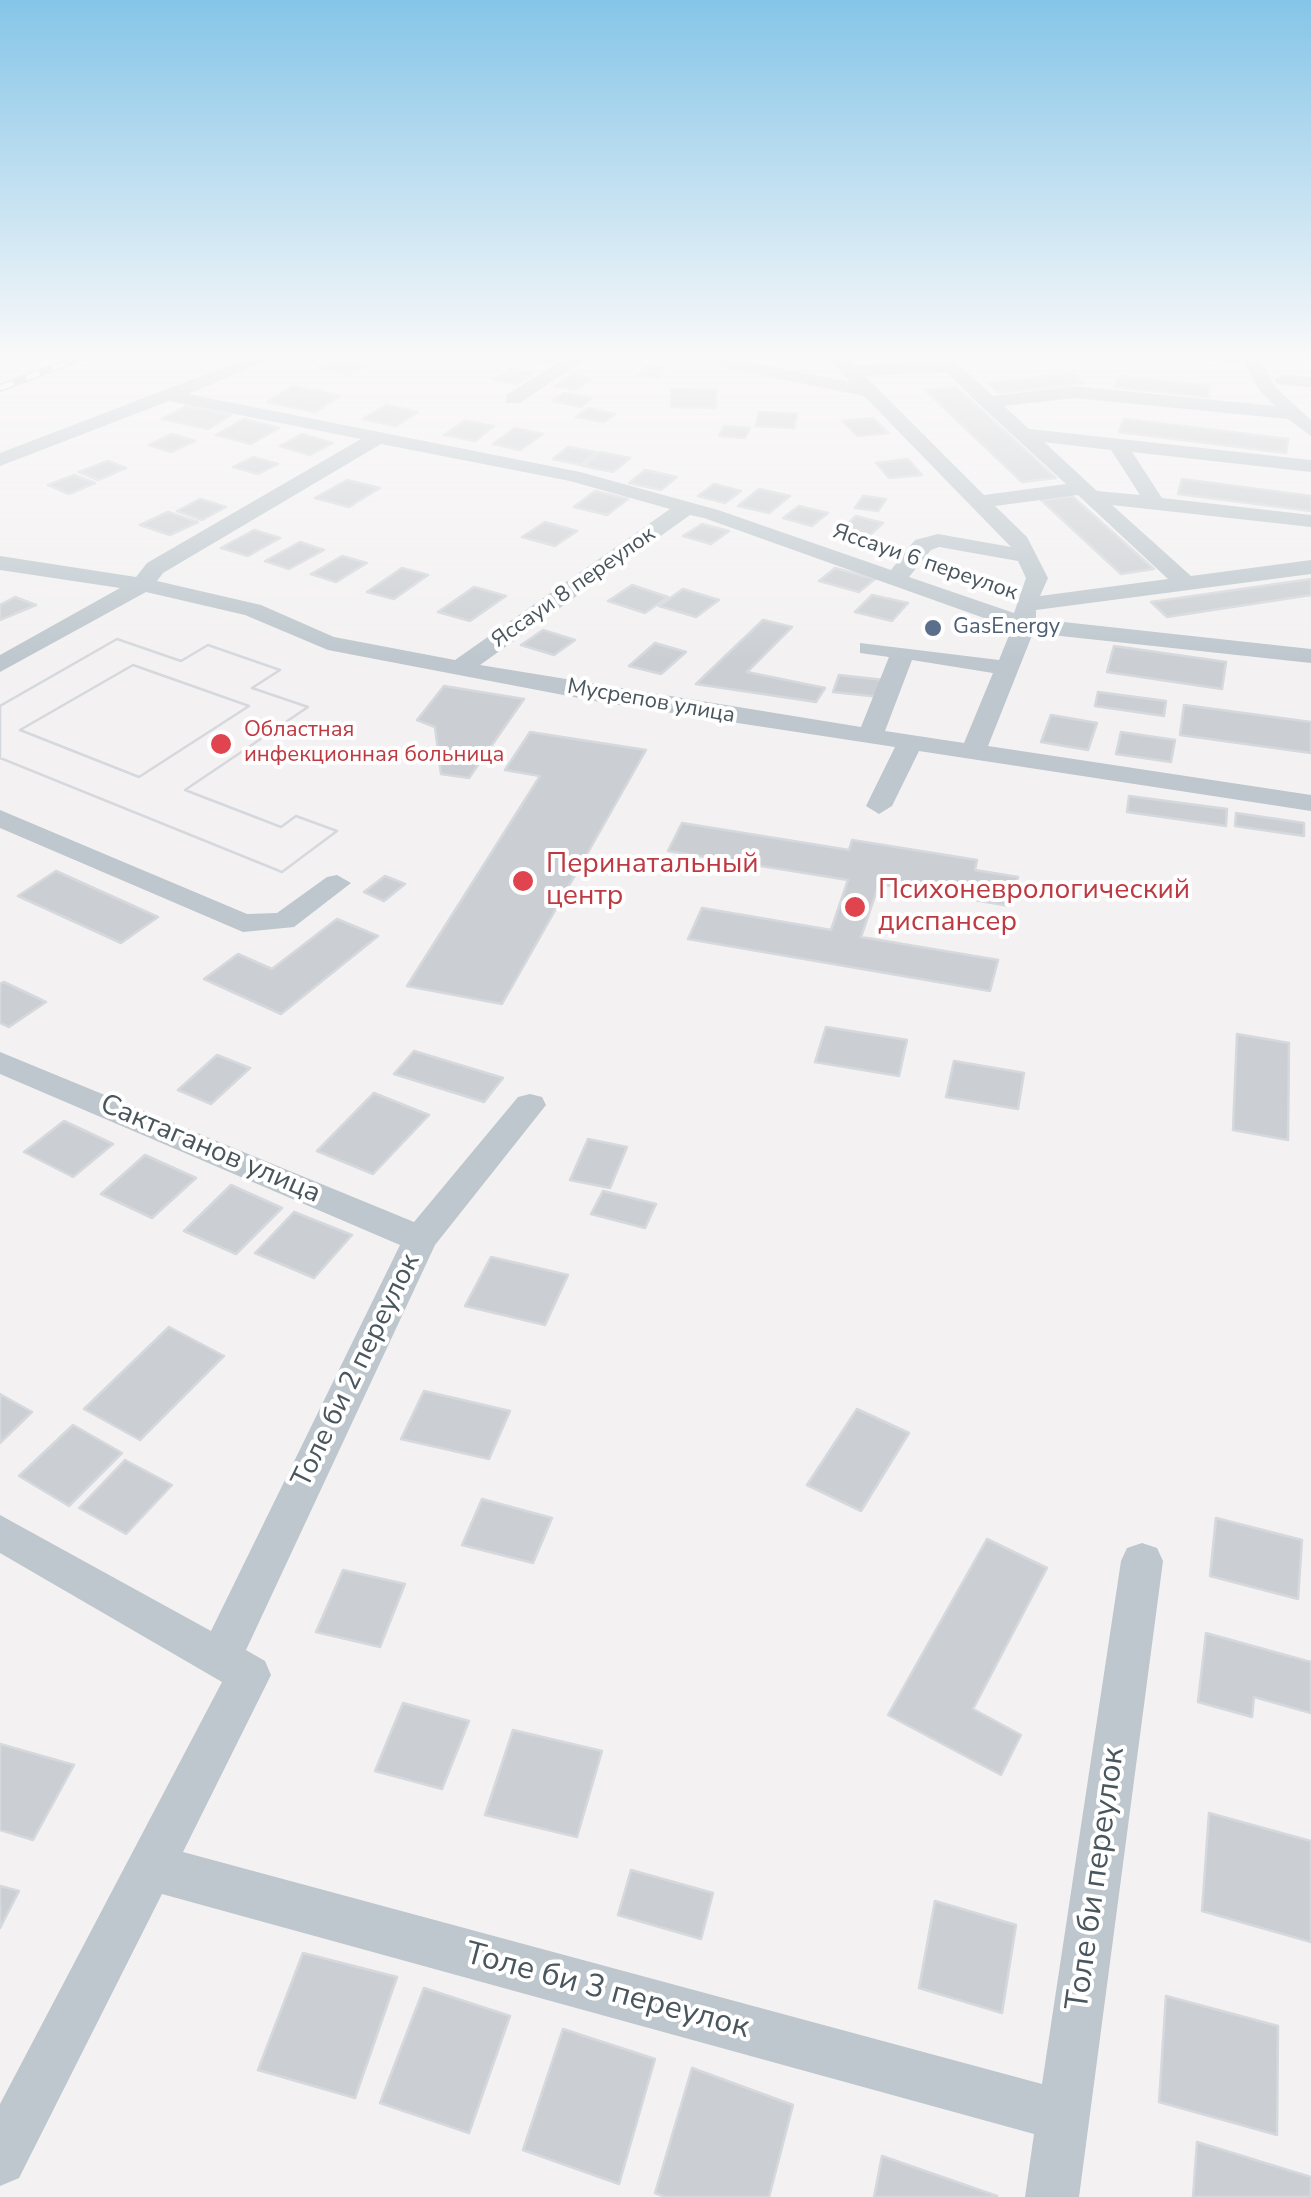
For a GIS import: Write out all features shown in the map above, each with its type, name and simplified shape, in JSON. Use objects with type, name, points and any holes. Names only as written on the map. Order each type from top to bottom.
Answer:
[{"type":"street","points":[[0,665],[142,585],[155,568],[345,457]]},
{"type":"street","name":"Яссауи 6 переулок","points":[[472,457],[572,476],[688,508],[896,579],[1025,614]]},
{"type":"street","points":[[935,457],[1019,542],[1038,578],[972,753]]},
{"type":"street","points":[[1048,457],[1186,584]]},
{"type":"street","points":[[1126,457],[1155,503]]},
{"type":"street","points":[[1228,457],[1311,466]]},
{"type":"street","points":[[980,502],[1086,492],[1311,521]]},
{"type":"street","name":"Яссауи 8 переулок","points":[[460,668],[688,508]]},
{"type":"street","points":[[896,579],[923,544],[938,540],[1026,556]]},
{"type":"street","name":"Мусрепов улица","points":[[0,563],[142,585],[253,610],[328,642],[460,668],[869,738],[1311,803]]},
{"type":"street","points":[[1025,614],[1186,584],[1311,567]]},
{"type":"street","points":[[1025,614],[1311,656]]},
{"type":"street","points":[[868,648],[1007,668]]},
{"type":"street","points":[[869,738],[903,652]]},
{"type":"street","points":[[879,806],[909,744]]},
{"type":"street","points":[[0,818],[242,923],[284,921],[337,883]]},
{"type":"street","name":"Сактаганов улица","points":[[0,1062],[420,1238]]},
{"type":"street","name":"Толе би 2 переулок","points":[[0,2159],[150,1868],[420,1238],[530,1105]]},
{"type":"street","points":[[0,1532],[234,1667]]},
{"type":"street","name":"Толе би переулок","points":[[1052,2197],[1142,1561]]},
{"type":"street","name":"Толе би 3 переулок","points":[[150,1868],[1064,2116]]},
{"type":"building","points":[[253,457],[278,464],[258,474],[233,467]]},
{"type":"building","points":[[556,457],[591,457],[581,465],[553,459]]},
{"type":"building","points":[[595,457],[630,458],[613,472],[583,466]]},
{"type":"building","points":[[995,457],[1032,457],[1056,478],[1022,482]]},
{"type":"building","points":[[908,459],[922,475],[889,478],[876,463]]},
{"type":"building","points":[[108,461],[126,468],[98,480],[79,472]]},
{"type":"building","points":[[645,470],[677,477],[661,490],[629,483]]},
{"type":"building","points":[[74,475],[95,483],[69,494],[48,485]]},
{"type":"building","points":[[1182,479],[1311,496],[1311,511],[1178,494]]},
{"type":"building","points":[[347,480],[380,488],[349,507],[315,498]]},
{"type":"building","points":[[714,484],[741,491],[725,503],[698,496]]},
{"type":"building","points":[[759,489],[790,496],[769,513],[738,506]]},
{"type":"building","points":[[595,491],[628,499],[607,515],[574,507]]},
{"type":"building","points":[[863,496],[886,499],[878,511],[855,508]]},
{"type":"building","points":[[1072,496],[1154,569],[1121,574],[1041,500]]},
{"type":"building","points":[[200,499],[226,507],[202,520],[177,511]]},
{"type":"building","points":[[799,506],[828,513],[812,526],[783,518]]},
{"type":"building","points":[[168,512],[198,522],[170,535],[140,525]]},
{"type":"building","points":[[856,516],[883,523],[867,538],[839,532]]},
{"type":"building","points":[[545,522],[577,531],[555,546],[522,537]]},
{"type":"building","points":[[702,524],[729,531],[711,544],[683,536]]},
{"type":"building","points":[[254,530],[280,538],[248,556],[221,548]]},
{"type":"building","points":[[300,542],[324,550],[289,569],[265,561]]},
{"type":"building","points":[[342,556],[367,563],[336,582],[311,574]]},
{"type":"building","points":[[402,568],[428,575],[394,599],[367,592]]},
{"type":"building","points":[[835,568],[875,579],[859,592],[819,581]]},
{"type":"building","points":[[1311,579],[1311,595],[1167,617],[1151,602]]},
{"type":"building","points":[[632,585],[668,597],[645,613],[608,601]]},
{"type":"building","points":[[474,587],[506,596],[470,621],[438,612]]},
{"type":"building","points":[[683,589],[719,600],[696,617],[659,606]]},
{"type":"building","points":[[872,595],[908,603],[892,621],[855,612]]},
{"type":"building","points":[[15,597],[36,605],[0,620],[0,605]]},
{"type":"building","points":[[763,620],[792,627],[747,672],[825,688],[816,702],[696,684]]},
{"type":"building","points":[[543,630],[575,640],[554,655],[521,645]]},
{"type":"building","name":"Областная инфекционная больница","points":[[117,639],[181,661],[208,645],[280,670],[252,688],[308,707],[185,790],[281,827],[296,816],[337,831],[282,872],[0,758],[0,706]],"holes":[[[133,665],[249,706],[139,777],[20,730]]]},
{"type":"building","name":"Областная инфекционная больница","points":[[117,639],[181,661],[208,645],[280,670],[252,688],[308,707],[185,790],[281,827],[296,816],[337,831],[282,872],[0,758],[0,706]]},
{"type":"building","points":[[655,643],[686,652],[661,674],[629,666]]},
{"type":"building","points":[[1114,646],[1226,662],[1222,689],[1107,672]]},
{"type":"building","points":[[133,665],[249,706],[139,777],[20,730]]},
{"type":"building","points":[[839,675],[884,680],[880,697],[833,692]]},
{"type":"building","points":[[444,686],[524,699],[469,778],[441,774],[435,727],[417,720]]},
{"type":"building","points":[[1098,692],[1166,701],[1164,716],[1095,706]]},
{"type":"building","points":[[1184,705],[1311,722],[1311,753],[1180,735]]},
{"type":"building","points":[[1051,715],[1097,723],[1088,750],[1041,742]]},
{"type":"building","name":"Перинатальный центр","points":[[530,732],[646,750],[502,1004],[407,986],[540,776],[505,770]]},
{"type":"building","points":[[1121,732],[1175,740],[1171,762],[1116,754]]},
{"type":"building","points":[[1129,796],[1227,809],[1226,826],[1127,812]]},
{"type":"building","points":[[1236,813],[1304,823],[1304,836],[1235,826]]},
{"type":"building","name":"Психоневрологический диспансер","points":[[682,823],[849,850],[852,840],[977,860],[975,870],[1018,877],[1010,906],[879,884],[861,937],[998,960],[990,991],[688,939],[702,908],[831,930],[848,880],[668,851]]},
{"type":"building","points":[[56,871],[158,917],[121,943],[18,896]]},
{"type":"building","points":[[385,876],[405,884],[384,901],[364,892]]},
{"type":"building","points":[[337,919],[378,936],[281,1014],[204,979],[238,954],[272,969]]},
{"type":"building","points":[[4,982],[46,1002],[9,1027],[0,1023],[0,984]]},
{"type":"building","points":[[826,1027],[907,1040],[899,1076],[815,1062]]},
{"type":"building","points":[[1237,1034],[1289,1043],[1288,1140],[1233,1130]]},
{"type":"building","points":[[414,1051],[503,1078],[484,1102],[394,1074]]},
{"type":"building","points":[[217,1055],[250,1068],[211,1104],[178,1090]]},
{"type":"building","points":[[954,1061],[1024,1073],[1018,1109],[946,1097]]},
{"type":"building","points":[[374,1093],[429,1115],[373,1174],[317,1151]]},
{"type":"building","points":[[64,1121],[113,1144],[73,1177],[24,1152]]},
{"type":"building","points":[[588,1139],[627,1147],[610,1188],[570,1180]]},
{"type":"building","points":[[145,1155],[196,1178],[152,1218],[101,1194]]},
{"type":"building","points":[[231,1185],[282,1208],[236,1254],[184,1231]]},
{"type":"building","points":[[603,1191],[656,1204],[645,1228],[591,1214]]},
{"type":"building","points":[[294,1212],[352,1235],[314,1278],[255,1253]]},
{"type":"building","points":[[491,1257],[568,1275],[545,1325],[465,1306]]},
{"type":"building","points":[[169,1327],[224,1356],[140,1440],[84,1409]]},
{"type":"building","points":[[424,1391],[510,1411],[489,1459],[401,1439]]},
{"type":"building","points":[[0,1394],[32,1412],[0,1443]]},
{"type":"building","points":[[857,1409],[909,1433],[861,1511],[807,1485]]},
{"type":"building","points":[[73,1425],[122,1453],[69,1506],[19,1476]]},
{"type":"building","points":[[125,1460],[172,1485],[126,1534],[79,1508]]},
{"type":"building","points":[[482,1499],[552,1518],[533,1563],[462,1545]]},
{"type":"building","points":[[1216,1518],[1302,1540],[1298,1599],[1210,1576]]},
{"type":"building","points":[[987,1539],[1047,1568],[973,1709],[1021,1735],[1001,1775],[888,1715]]},
{"type":"building","points":[[343,1570],[405,1584],[380,1647],[316,1632]]},
{"type":"building","points":[[1206,1633],[1311,1662],[1311,1713],[1254,1697],[1252,1717],[1198,1702]]},
{"type":"building","points":[[403,1703],[469,1721],[442,1789],[375,1771]]},
{"type":"building","points":[[513,1730],[602,1751],[577,1837],[485,1815]]},
{"type":"building","points":[[0,1744],[74,1765],[33,1840],[0,1830]]},
{"type":"building","points":[[1209,1813],[1311,1841],[1311,1942],[1202,1911]]},
{"type":"building","points":[[631,1870],[713,1893],[701,1939],[618,1915]]},
{"type":"building","points":[[0,1886],[19,1891],[0,1928]]},
{"type":"building","points":[[935,1901],[1016,1925],[1002,2013],[919,1988]]},
{"type":"building","points":[[303,1953],[397,1977],[355,2098],[258,2070]]},
{"type":"building","points":[[424,1988],[510,2016],[469,2133],[380,2103]]},
{"type":"building","points":[[1166,1996],[1278,2026],[1277,2135],[1159,2102]]},
{"type":"building","points":[[563,2029],[655,2059],[619,2184],[523,2150]]},
{"type":"building","points":[[692,2068],[793,2105],[769,2197],[665,2197],[655,2193]]},
{"type":"building","points":[[1197,2142],[1311,2177],[1311,2197],[1193,2197]]},
{"type":"building","points":[[882,2156],[997,2196],[997,2197],[874,2197]]},
{"type":"place","name":"GasEnergy","points":[[933,628]]},
{"type":"place","name":"Областная инфекционная больница","points":[[221,744]]},
{"type":"place","name":"Перинатальный центр","points":[[523,881]]},
{"type":"place","name":"Психоневрологический диспансер","points":[[855,907]]}]
